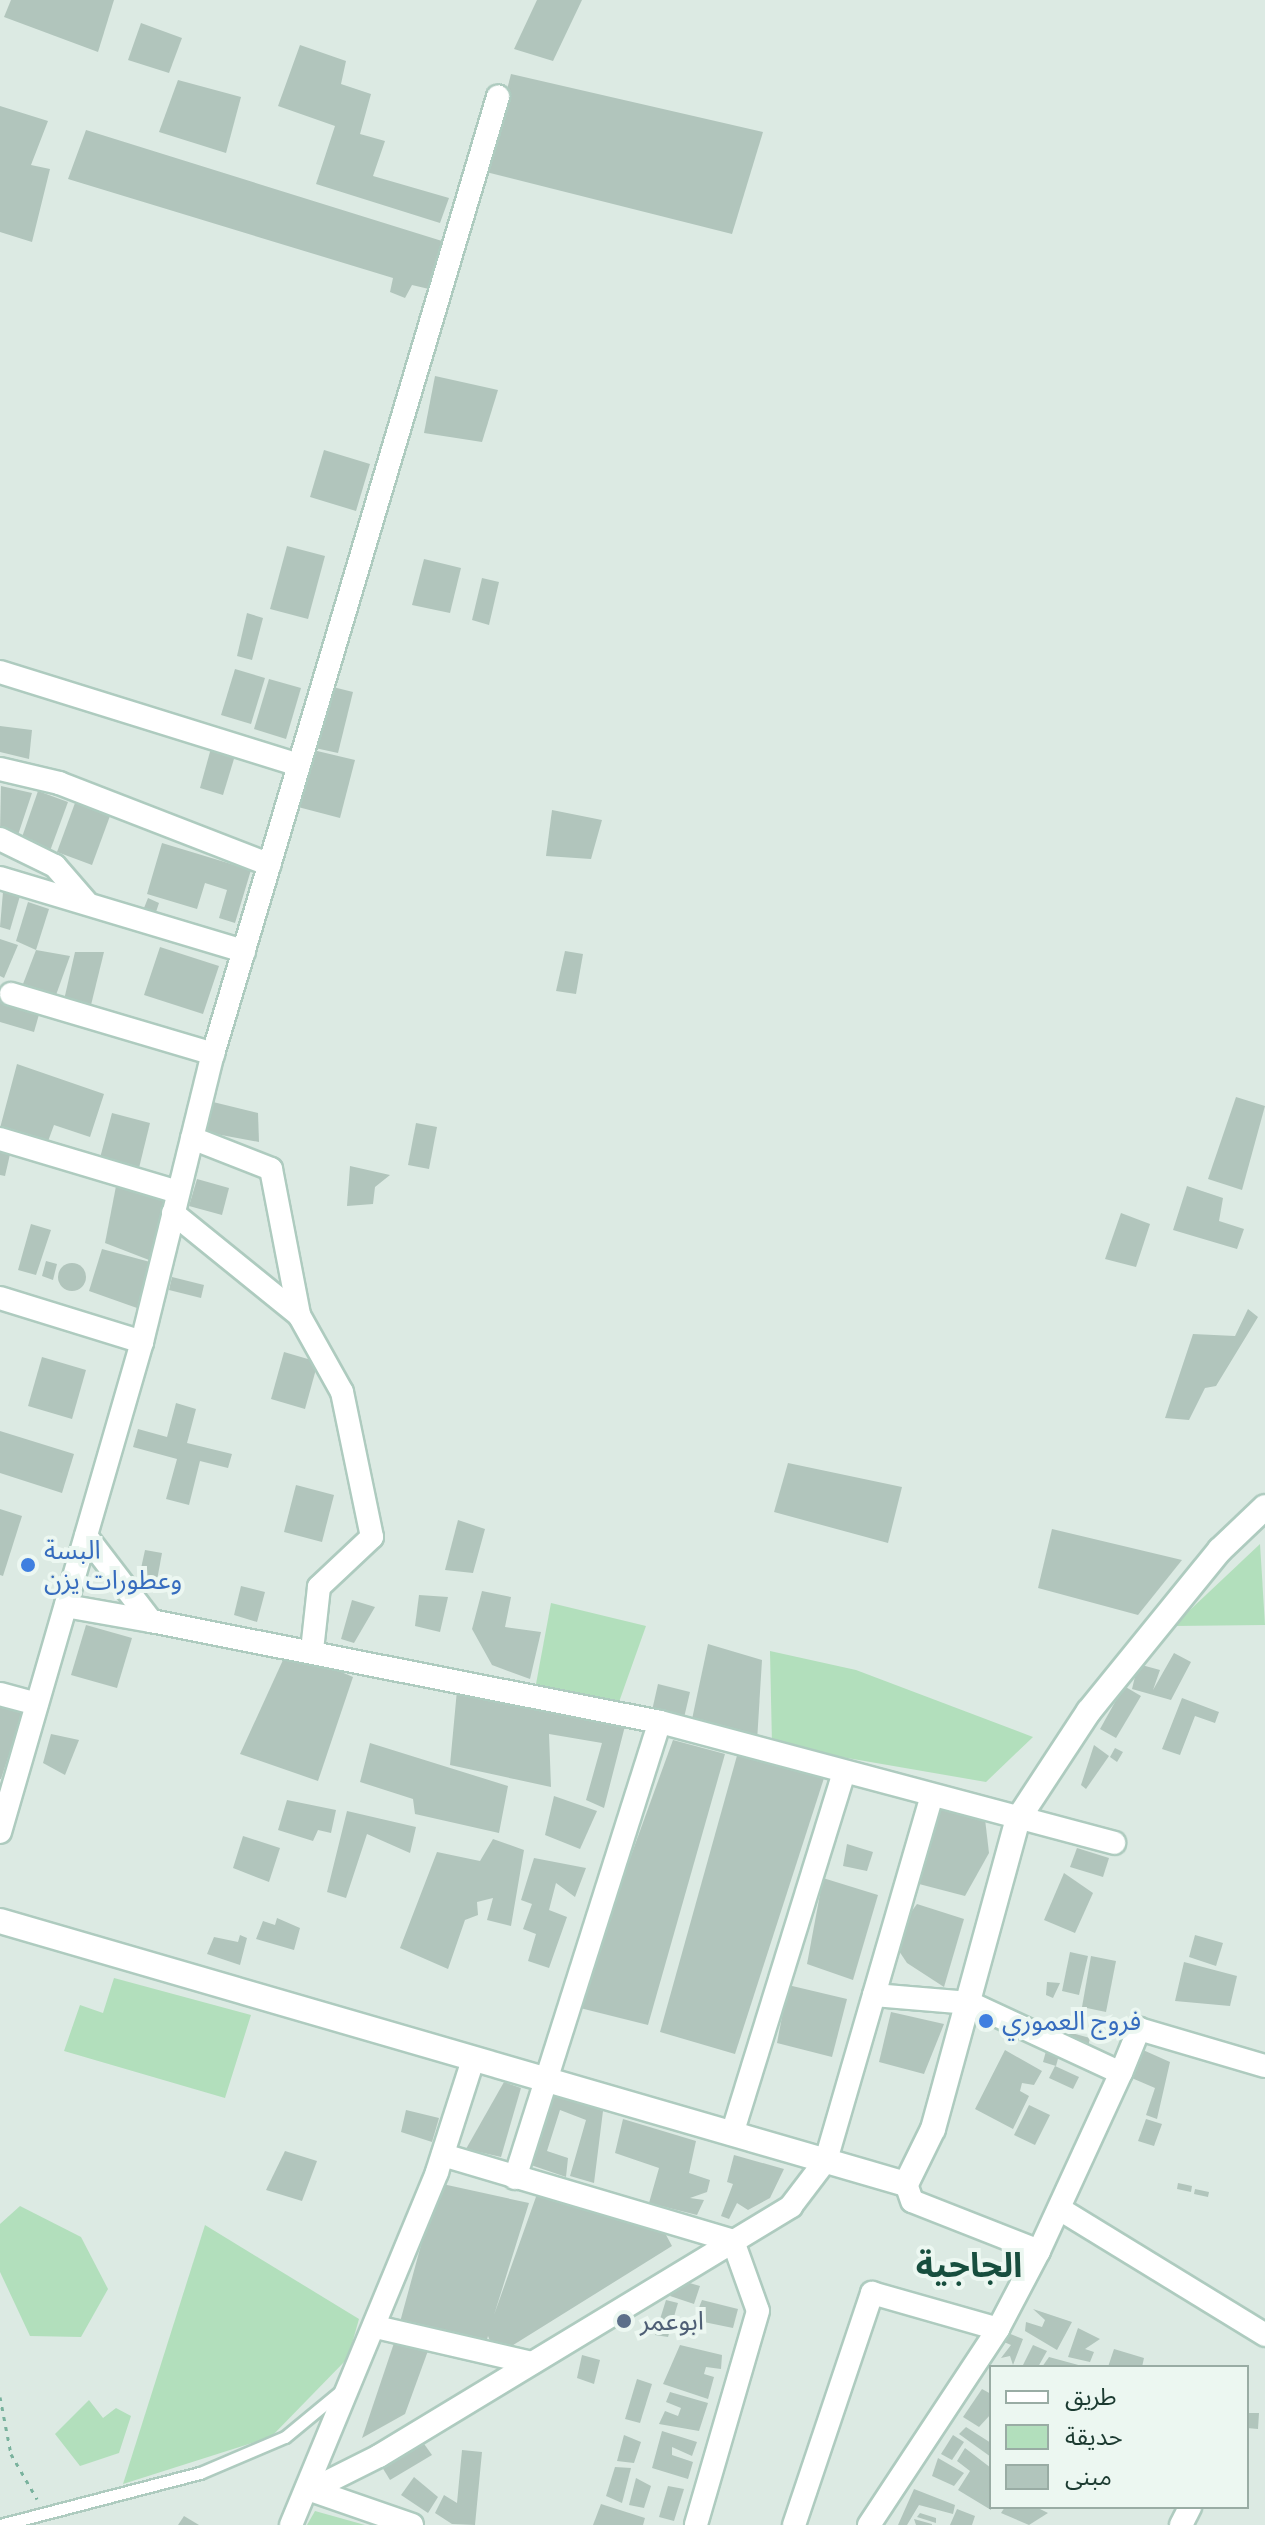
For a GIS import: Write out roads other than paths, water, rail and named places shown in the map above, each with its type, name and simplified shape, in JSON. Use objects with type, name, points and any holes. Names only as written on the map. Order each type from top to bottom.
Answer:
[{"type":"street","points":[[0,1832],[142,1342],[213,1054],[498,97]]},
{"type":"street","points":[[0,672],[299,765]]},
{"type":"street","points":[[0,769],[59,783],[270,865]]},
{"type":"street","points":[[0,839],[55,866],[89,905]]},
{"type":"street","points":[[0,878],[244,951]]},
{"type":"street","points":[[11,994],[213,1054]]},
{"type":"street","points":[[192,1138],[271,1169],[299,1315],[342,1392],[372,1537],[319,1587],[312,1650]]},
{"type":"street","points":[[0,1139],[175,1202],[299,1315]]},
{"type":"street","points":[[0,1298],[142,1342]]},
{"type":"street","points":[[1039,2251],[912,2201],[906,2184],[933,2129],[1018,1819],[1089,1711],[1220,1550],[1265,1507]]},
{"type":"street","points":[[86,1536],[151,1621]]},
{"type":"street","points":[[66,1606],[312,1650],[660,1722],[1114,1843]]},
{"type":"street","points":[[0,1694],[37,1704]]},
{"type":"street","points":[[515,2178],[660,1722]]},
{"type":"street","points":[[732,2134],[844,1772]]},
{"type":"street","points":[[311,2490],[532,2363],[791,2206],[826,2160],[932,1796]]},
{"type":"street","points":[[0,1921],[906,2184]]},
{"type":"street","points":[[874,1995],[970,2003],[1121,2073]]},
{"type":"street","points":[[869,2525],[998,2329],[1063,2211],[1088,2131],[1121,2073],[1139,2029],[1265,2066]]},
{"type":"street","points":[[291,2525],[311,2490],[376,2327],[443,2155],[473,2060]]},
{"type":"street","points":[[443,2155],[733,2241]]},
{"type":"street","points":[[1063,2211],[1265,2335]]},
{"type":"street","points":[[696,2525],[758,2311],[733,2241]]},
{"type":"street","points":[[794,2525],[872,2293],[998,2329]]},
{"type":"street","points":[[376,2327],[532,2363]]},
{"type":"street","points":[[311,2490],[412,2525]]},
{"type":"lane","points":[[0,2525],[200,2473],[285,2437],[355,2378]]},
{"type":"place","name":"البسة وعطورات يزن","points":[[28,1565]]},
{"type":"place","name":"فروج العموري","points":[[986,2021]]},
{"type":"place","name":"ابوعمر","points":[[624,2321]]},
{"type":"district","name":"الجاجية","points":[[969,2265]]}]
